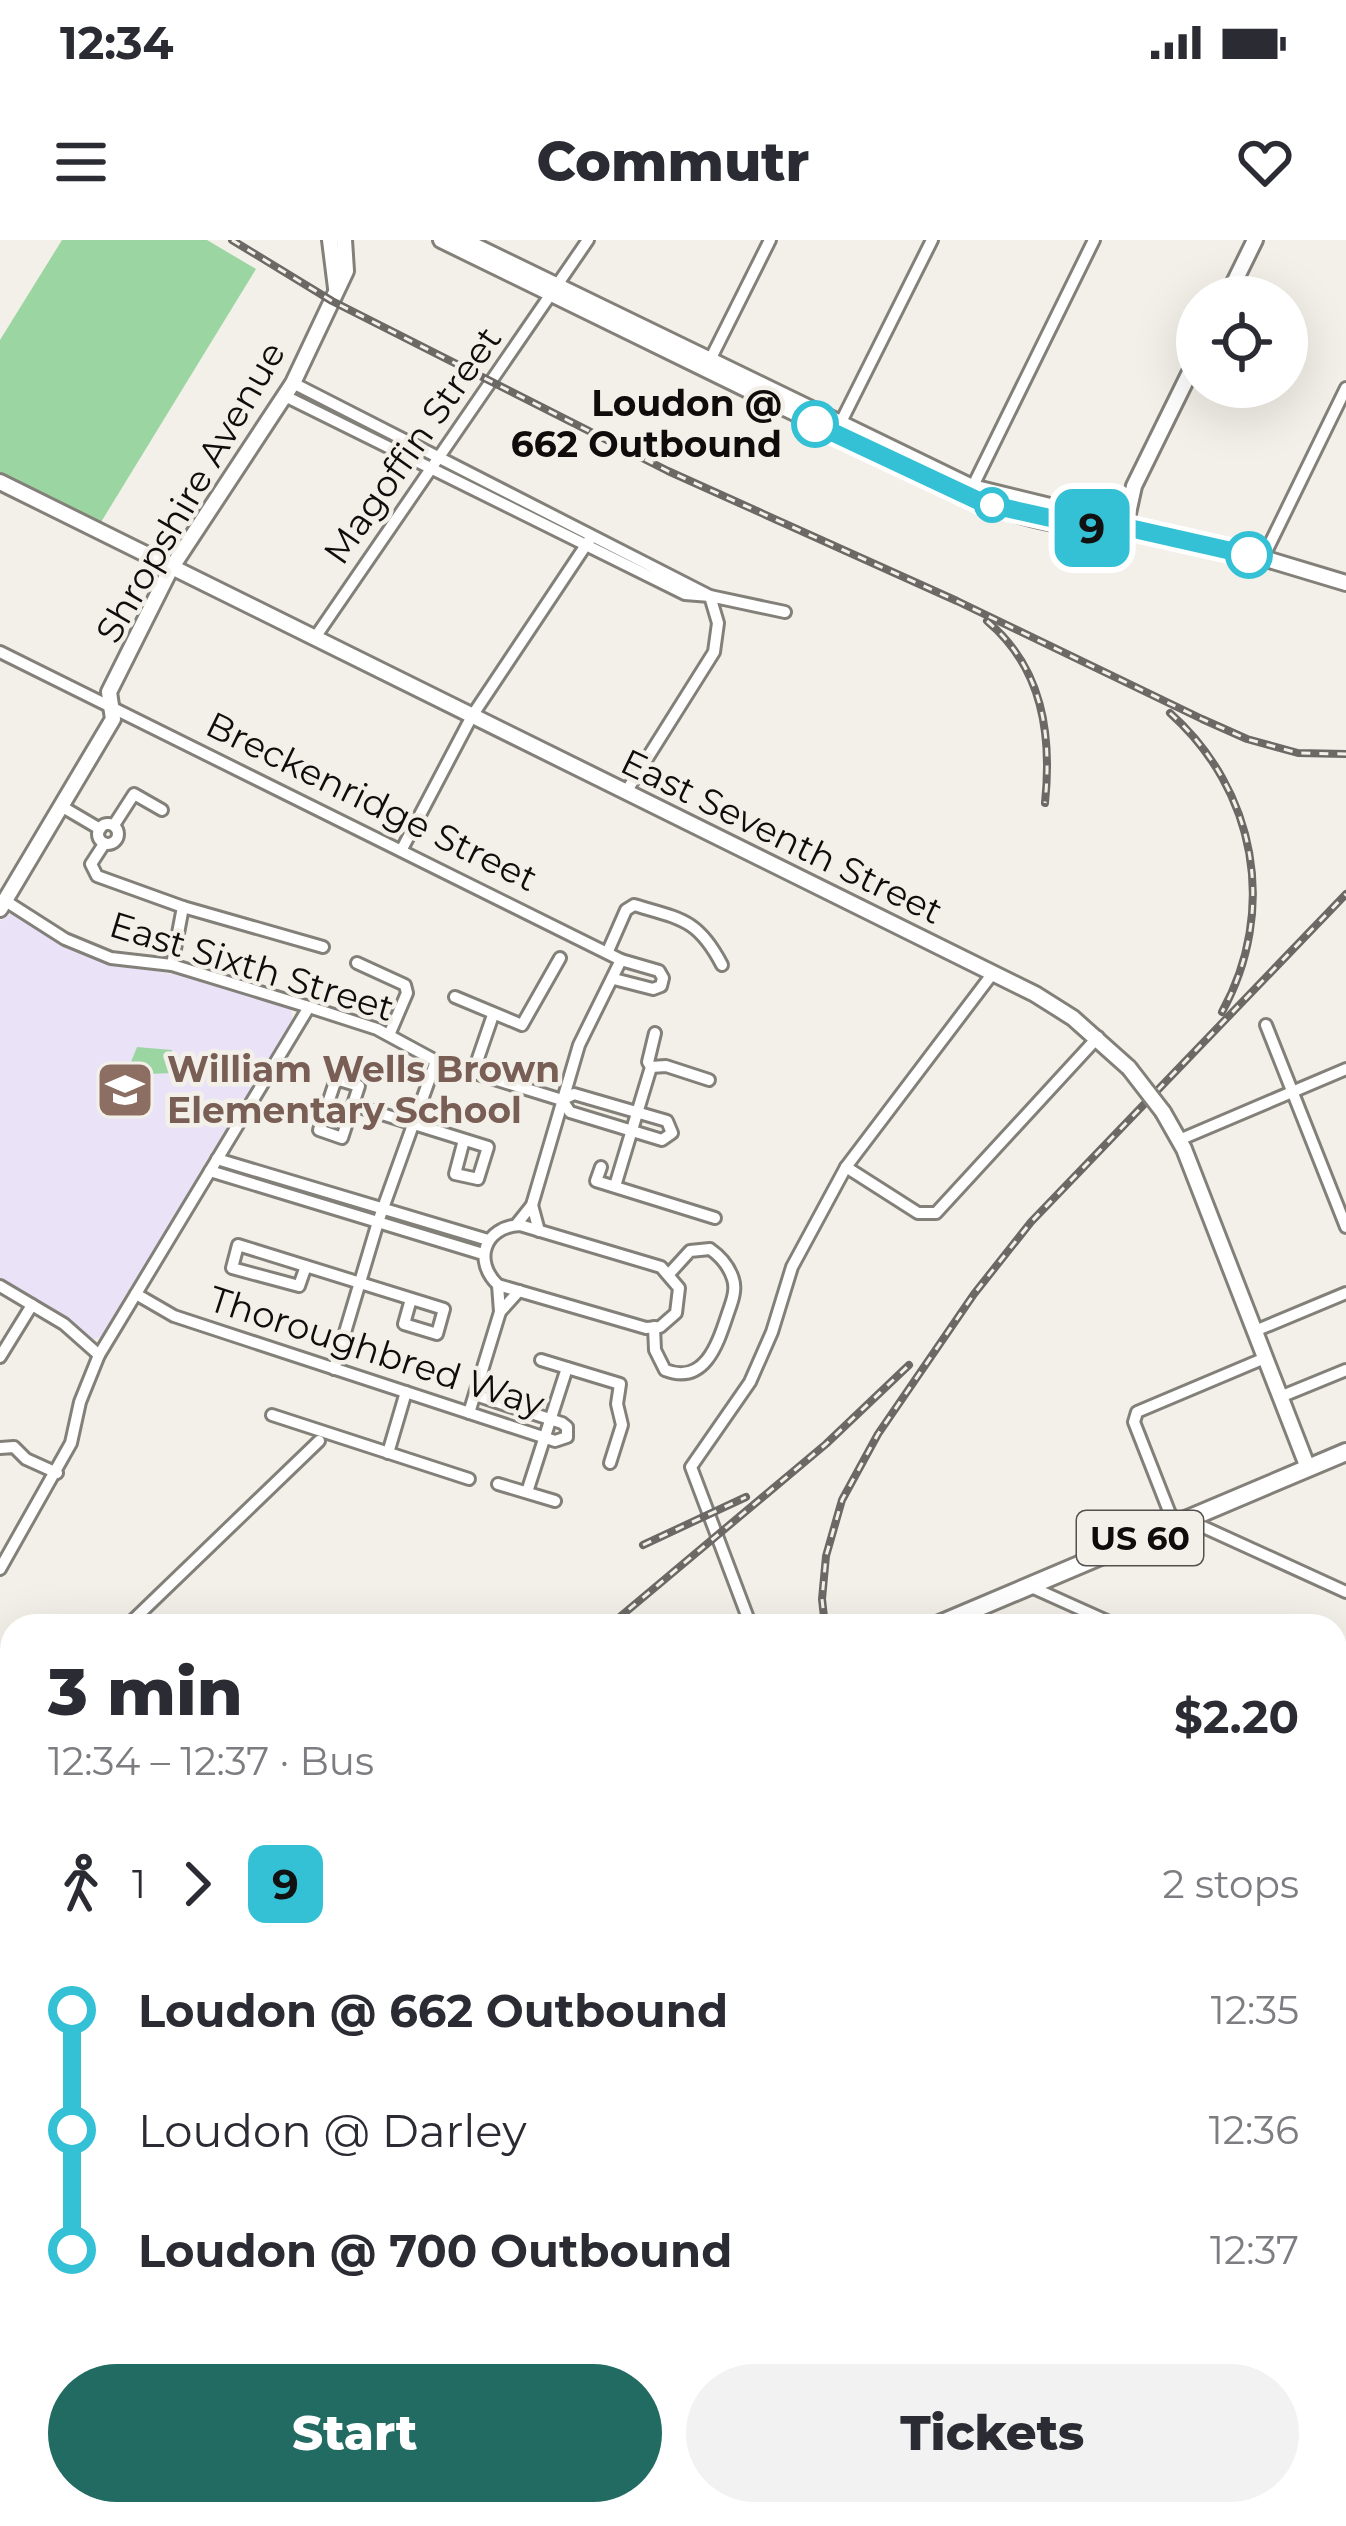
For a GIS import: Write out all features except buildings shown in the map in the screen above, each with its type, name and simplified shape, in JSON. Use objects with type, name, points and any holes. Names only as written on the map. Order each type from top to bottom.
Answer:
[{"type":"main road","name":"US 60","points":[[963,1614],[1346,1452]]},
{"type":"street","points":[[331,240],[336,293]]},
{"type":"street","name":"Shropshire Avenue","points":[[1,902],[113,719],[109,692],[170,570],[289,389],[346,271],[344,240]]},
{"type":"street","points":[[441,240],[555,288]]},
{"type":"street","points":[[464,240],[970,492],[1106,518],[1125,527],[1262,558],[1346,583]]},
{"type":"street","name":"Magoffin Street","points":[[314,639],[588,240]]},
{"type":"street","points":[[708,364],[770,240]]},
{"type":"street","points":[[838,429],[932,240]]},
{"type":"street","points":[[970,492],[1094,240]]},
{"type":"street","points":[[1237,276],[1255,240]]},
{"type":"street","points":[[1262,558],[1346,388]]},
{"type":"street","points":[[289,389],[589,539],[691,597],[710,596],[785,612]]},
{"type":"street","points":[[1125,527],[1134,486],[1176,401]]},
{"type":"street","name":"East Seventh Street","points":[[0,482],[993,973],[1055,1006],[1098,1037],[1129,1068],[1179,1140],[1308,1468]]},
{"type":"street","points":[[402,849],[472,716],[589,539]]},
{"type":"street","points":[[626,792],[714,652],[718,623],[710,596]]},
{"type":"street","name":"Breckenridge Street","points":[[0,652],[620,960],[659,971],[663,982],[652,989],[614,979]]},
{"type":"street","points":[[162,810],[134,794],[114,825],[115,838],[104,844],[91,864],[92,873],[182,907],[323,947]]},
{"type":"street","points":[[61,806],[100,829],[114,825]]},
{"type":"street","points":[[100,829],[104,844]]},
{"type":"street","name":"East Sixth Street","points":[[1,902],[111,958],[172,965],[309,1007],[388,1036],[436,1061],[562,1100],[570,1112],[631,1131]]},
{"type":"street","points":[[608,951],[626,910],[634,905],[695,926],[722,964]]},
{"type":"street","points":[[172,965],[182,907]]},
{"type":"street","points":[[455,998],[515,1026],[526,1022],[560,958]]},
{"type":"street","points":[[528,1228],[579,1046],[620,960]]},
{"type":"street","points":[[356,963],[404,985],[407,992],[388,1036]]},
{"type":"street","points":[[747,1614],[691,1467],[750,1382],[792,1267],[846,1167],[993,973]]},
{"type":"street","points":[[0,1569],[71,1443],[80,1402],[99,1355],[309,1007]]},
{"type":"street","points":[[473,1073],[493,1015]]},
{"type":"street","points":[[1266,1025],[1346,1227]]},
{"type":"street","points":[[615,1186],[651,1067],[648,1062],[656,1033]]},
{"type":"street","points":[[846,1167],[918,1213],[936,1213],[1098,1037]]},
{"type":"street","points":[[334,1369],[380,1215],[436,1061]]},
{"type":"street","points":[[651,1067],[666,1066],[709,1079]]},
{"type":"street","points":[[1179,1140],[1346,1069]]},
{"type":"street","points":[[336,1078],[359,1086],[353,1105],[342,1138],[319,1130],[336,1078]]},
{"type":"street","name":"East Sixth Street","points":[[562,1100],[574,1094],[638,1112]]},
{"type":"street","points":[[353,1105],[464,1140]]},
{"type":"street","points":[[631,1131],[662,1140],[672,1133],[667,1121],[638,1112]]},
{"type":"street","points":[[218,1159],[483,1254]]},
{"type":"street","points":[[601,1167],[596,1181],[715,1218]]},
{"type":"street","points":[[210,1171],[488,1240]]},
{"type":"street","points":[[528,1228],[532,1205]]},
{"type":"street","points":[[504,1226],[528,1228],[662,1267],[679,1288],[680,1301],[670,1322],[654,1327],[632,1325],[508,1288],[488,1274],[483,1254],[488,1240],[504,1226]]},
{"type":"street","points":[[306,1266],[299,1286],[232,1268],[238,1245],[306,1266],[411,1299]]},
{"type":"street","points":[[654,1327],[655,1351],[665,1370],[685,1374],[697,1370],[718,1344],[735,1292],[728,1267],[710,1249],[690,1251],[669,1274]]},
{"type":"street","points":[[0,1286],[64,1324],[99,1355]]},
{"type":"street","points":[[470,1413],[508,1288]]},
{"type":"street","points":[[500,1312],[508,1288]]},
{"type":"street","points":[[1256,1331],[1346,1293]]},
{"type":"street","name":"Thoroughbred Way","points":[[136,1294],[175,1316],[334,1369],[545,1437],[560,1441],[567,1437],[566,1425],[475,1395]]},
{"type":"street","points":[[0,1357],[32,1305]]},
{"type":"street","points":[[1265,1358],[1139,1410],[1134,1422],[1180,1521],[1346,1592]]},
{"type":"street","points":[[541,1360],[620,1384],[617,1404],[622,1425],[610,1463]]},
{"type":"street","points":[[527,1492],[567,1368]]},
{"type":"street","points":[[1280,1397],[1346,1370]]},
{"type":"street","points":[[388,1453],[406,1392]]},
{"type":"street","points":[[272,1415],[469,1480]]},
{"type":"street","points":[[140,1614],[320,1441]]},
{"type":"street","points":[[0,1448],[14,1447],[26,1459],[57,1473]]},
{"type":"street","points":[[498,1484],[555,1501]]},
{"type":"street","points":[[1029,1586],[1091,1614]]},
{"type":"shaded area","name":"William Wells Brown Elementary School","points":[[11,913],[66,946],[108,963],[177,975],[291,1009],[293,1024],[104,1336],[91,1340],[0,1278],[0,921]]},
{"type":"green space","points":[[62,240],[207,240],[256,269],[98,527],[0,472],[0,340]]},
{"type":"green space","points":[[137,1047],[172,1050],[172,1073],[149,1074],[131,1062]]},
{"type":"railway","points":[[232,240],[332,301],[668,471],[957,601],[1202,719],[1247,739],[1298,753],[1346,754]]},
{"type":"railway","points":[[987,621],[1021,660],[1040,704],[1047,752],[1045,803]]},
{"type":"railway","points":[[1170,713],[1222,778],[1249,853],[1250,933],[1222,1012]]},
{"type":"railway","points":[[824,1614],[826,1556],[842,1500],[878,1434],[974,1294],[1031,1222],[1346,894]]},
{"type":"railway","points":[[623,1614],[826,1444],[909,1365]]},
{"type":"railway","points":[[643,1545],[746,1497]]},
{"type":"bus line","name":"9","points":[[815,424],[983,503],[1104,530],[1125,527],[1249,555]]},
{"type":"place","name":"Loudon @ 662 Outbound","points":[[815,424]]},
{"type":"place","name":"William Wells Brown Elementary School","points":[[125,1090]]}]
